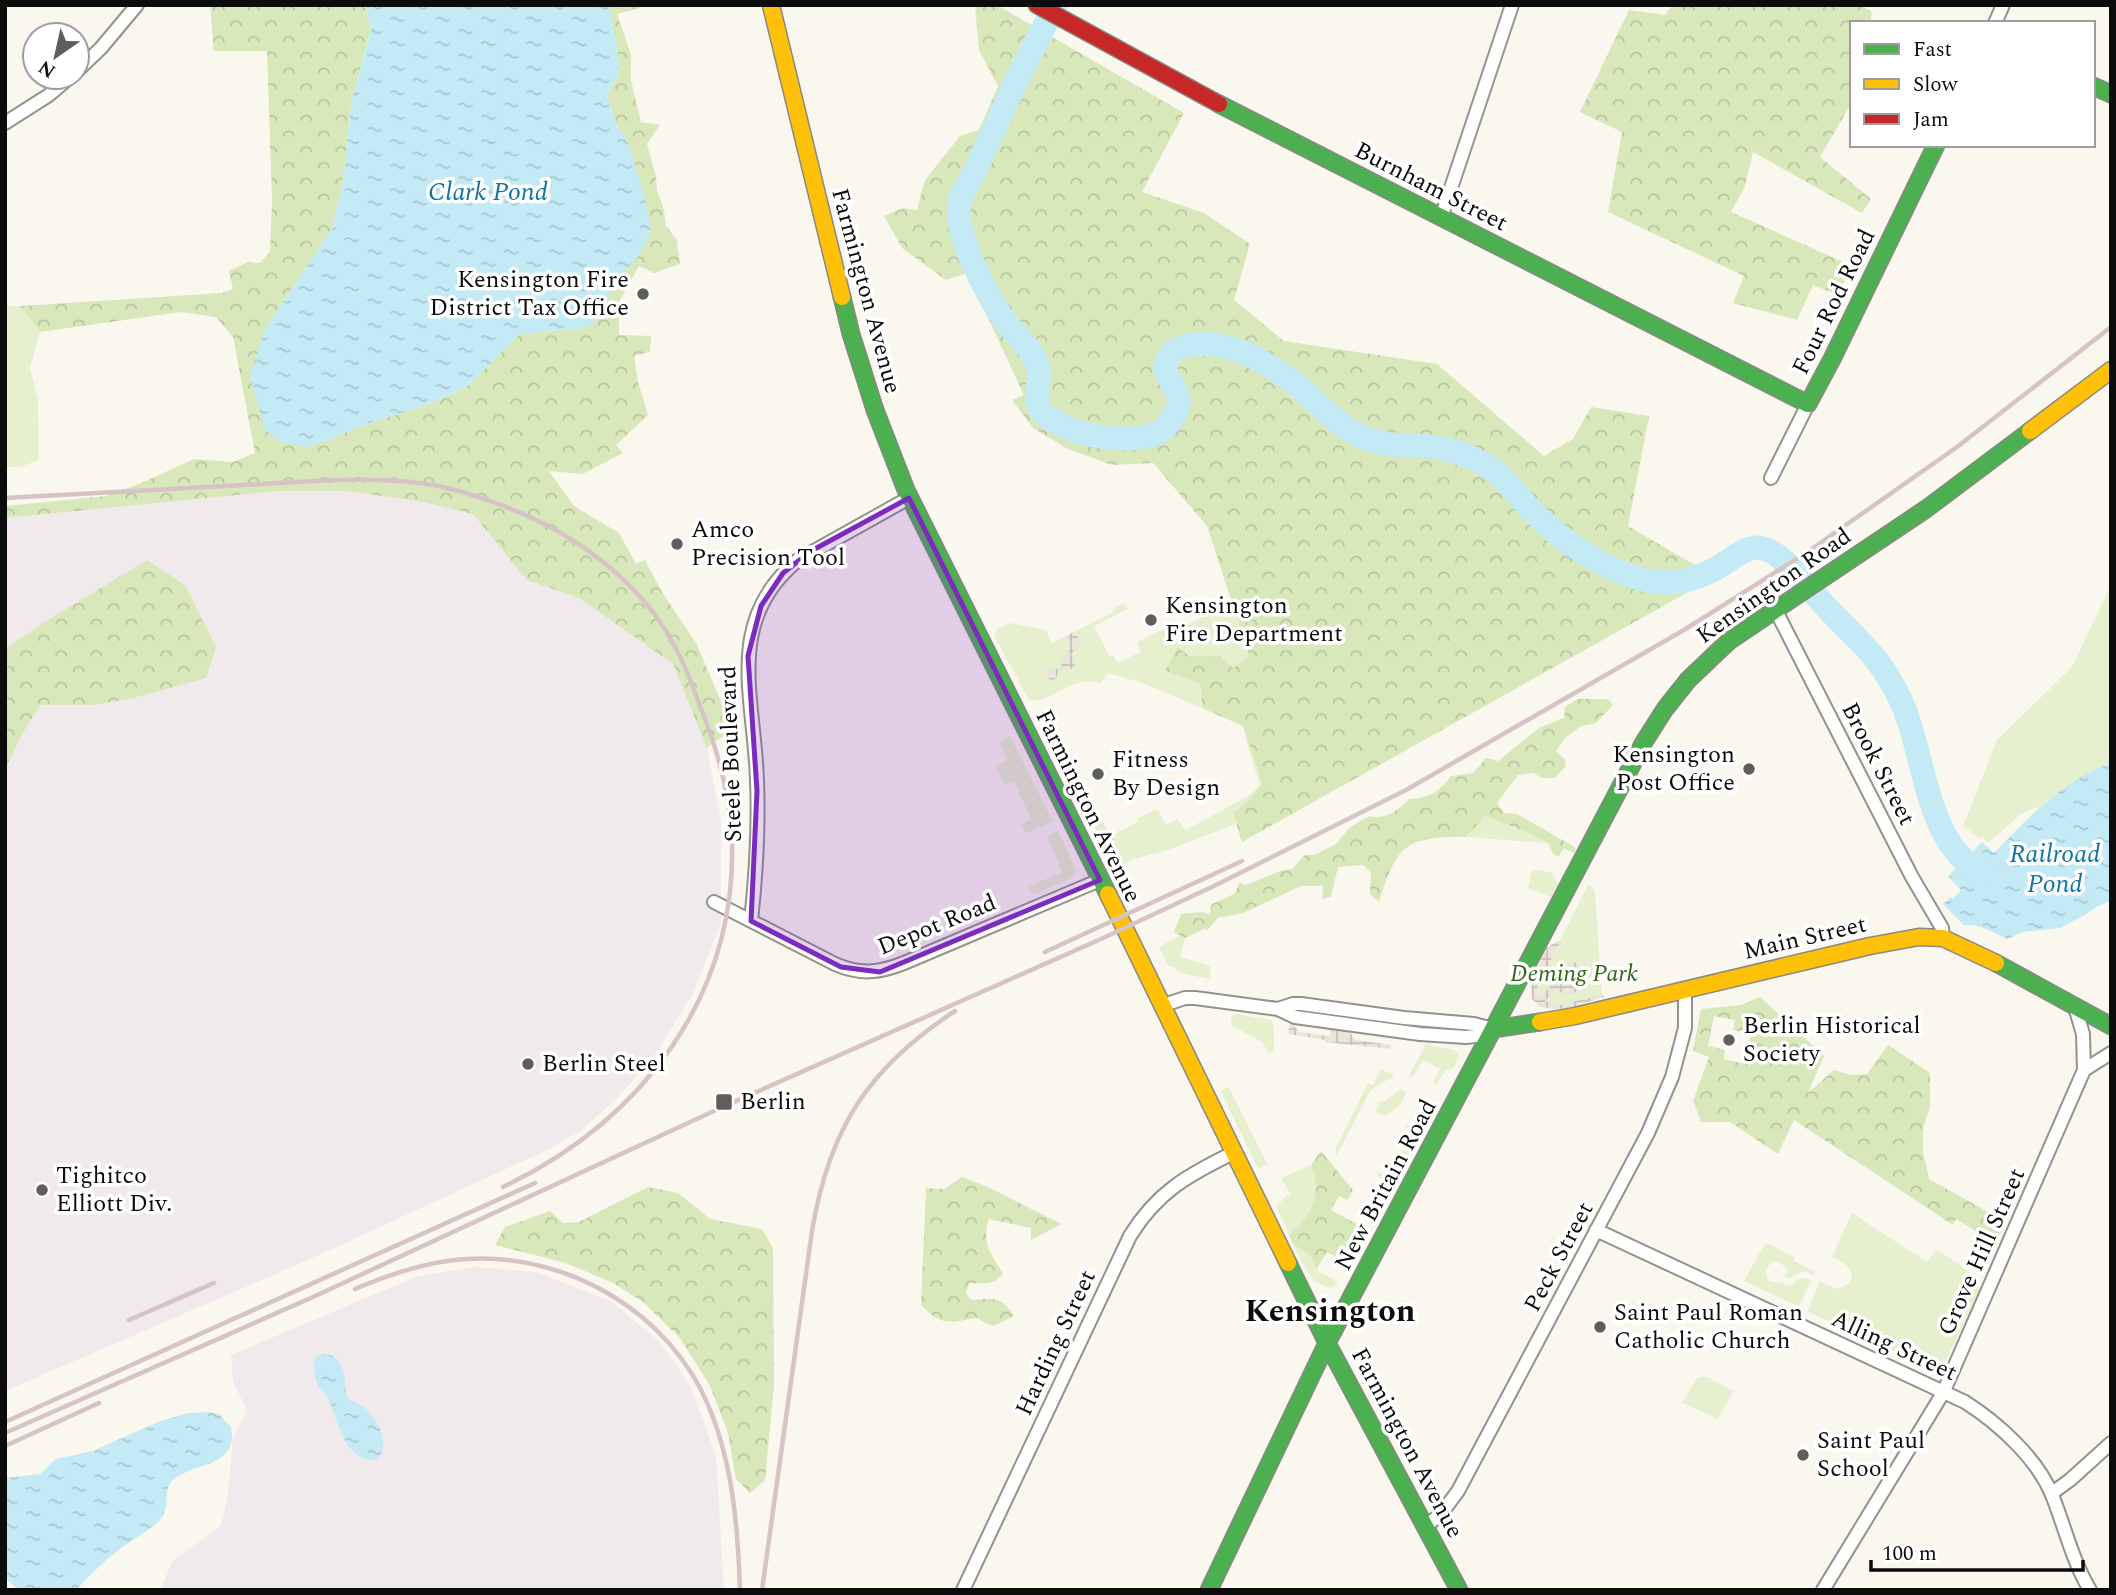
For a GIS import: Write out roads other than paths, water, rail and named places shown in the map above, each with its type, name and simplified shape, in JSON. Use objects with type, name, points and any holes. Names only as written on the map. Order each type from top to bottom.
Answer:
[{"type":"main road","name":"Farmington Avenue","points":[[771,5],[855,347],[879,422],[909,498],[1327,1343],[1426,1526],[1455,1587]]},
{"type":"main road","name":"Burnham Street","points":[[1037,5],[1441,218],[1808,404]]},
{"type":"main road","points":[[2095,87],[2111,94]]},
{"type":"main road","name":"Four Rod Road","points":[[1808,404],[1935,147]]},
{"type":"main road","name":"Kensington Road","points":[[1493,1029],[1661,713],[1679,688],[1711,656],[1745,629],[1926,509],[2111,370]]},
{"type":"main road","name":"Main Street","points":[[1493,1029],[1574,1016],[1870,946],[1919,937],[1943,939],[1978,953],[2111,1026]]},
{"type":"main road","name":"New Britain Road","points":[[1209,1590],[1327,1343],[1493,1029]]},
{"type":"street","points":[[91,58],[137,5]]},
{"type":"street","points":[[1441,218],[1512,5]]},
{"type":"street","points":[[1996,21],[2003,5]]},
{"type":"street","points":[[5,123],[54,91]]},
{"type":"street","name":"Four Rod Road","points":[[1771,478],[1808,404]]},
{"type":"street","name":"Steele Boulevard","points":[[751,921],[757,791],[747,671],[755,621],[774,585],[798,560],[909,498]]},
{"type":"street","name":"Brook Street","points":[[1774,609],[1912,877],[1942,928],[1943,939]]},
{"type":"street","name":"Depot Road","points":[[713,902],[841,967],[880,972],[1100,880]]},
{"type":"street","name":"Peck Street","points":[[1426,1526],[1441,1514],[1458,1491],[1648,1133],[1672,1077],[1685,1028],[1685,989]]},
{"type":"street","name":"Main Street","points":[[1161,1006],[1185,998],[1278,1009],[1296,1004],[1316,1013],[1355,1018],[1474,1024],[1493,1029]]},
{"type":"street","name":"Grove Hill Street","points":[[1823,1590],[1944,1393],[2084,1070],[2083,1034],[2075,1007]]},
{"type":"street","name":"Main Street","points":[[1355,1018],[1420,1034],[1466,1037],[1484,1034],[1493,1029]]},
{"type":"street","points":[[1420,1020],[1420,1034]]},
{"type":"street","points":[[2084,1070],[2111,1053]]},
{"type":"street","name":"Harding Street","points":[[962,1590],[1142,1217],[1170,1189],[1233,1153]]},
{"type":"street","name":"Alling Street","points":[[1597,1230],[1965,1402],[1989,1417],[2013,1439],[2052,1493],[2075,1562],[2090,1590]]},
{"type":"street","points":[[2052,1493],[2111,1443]]},
{"type":"water","name":"Clark Pond","points":[[365,5],[609,5],[619,63],[618,76],[607,96],[617,127],[631,152],[645,198],[651,230],[643,249],[632,264],[622,271],[596,320],[584,328],[520,334],[465,388],[426,405],[307,447],[280,442],[265,430],[250,376],[265,329],[332,229],[343,183],[351,105],[371,29]]},
{"type":"water","name":"Railroad Pond","points":[[2111,763],[2111,901],[2060,928],[2023,932],[2007,939],[1981,927],[1964,925],[1943,904],[1951,897],[1953,899],[1961,890],[1948,876],[1982,842],[1994,853],[2047,801],[2077,779]]},
{"type":"water","points":[[323,1354],[336,1358],[340,1363],[346,1396],[365,1408],[375,1419],[383,1439],[378,1459],[358,1456],[345,1440],[328,1398],[317,1381],[314,1360]]},
{"type":"water","points":[[188,1413],[219,1414],[231,1427],[232,1440],[228,1450],[213,1462],[173,1480],[160,1520],[108,1558],[76,1590],[18,1590],[5,1578],[5,1478],[40,1474],[56,1459],[93,1451],[158,1422]]},
{"type":"waterway","points":[[1056,5],[959,204],[962,232],[981,281],[1005,321],[1037,363],[1037,403],[1047,416],[1070,429],[1101,437],[1133,438],[1159,432],[1165,428],[1179,403],[1176,389],[1165,369],[1169,358],[1176,350],[1186,346],[1198,344],[1223,347],[1256,358],[1288,378],[1346,427],[1367,439],[1447,449],[1486,465],[1556,533],[1597,561],[1626,574],[1650,581],[1677,582],[1703,575],[1746,550],[1763,548],[1784,561],[1796,573],[1882,668],[1905,710],[1927,788],[1944,833],[1957,852],[1973,867],[1993,877]]},
{"type":"railway","points":[[5,1433],[313,1297],[716,1110],[1101,939],[1406,790],[1684,630],[1806,553],[1957,447],[2111,327]]},
{"type":"railway","points":[[5,498],[342,480],[389,480],[442,487],[516,511],[574,541],[633,589],[664,628],[683,663],[706,722],[722,772],[729,806],[732,840],[729,897],[718,951],[698,1001],[671,1048],[637,1090],[598,1127],[553,1160],[503,1187]]},
{"type":"railway","points":[[1045,952],[1242,861]]},
{"type":"railway","points":[[762,1590],[812,1231],[829,1162],[857,1104],[876,1079],[898,1055],[955,1011]]},
{"type":"railway","points":[[5,1422],[535,1183]]},
{"type":"railway","points":[[355,1289],[396,1273],[438,1262],[467,1259],[505,1260],[542,1266],[578,1278],[612,1296],[642,1317],[669,1343],[692,1373],[717,1429],[733,1497],[740,1590]]},
{"type":"railway","points":[[129,1320],[214,1283]]},
{"type":"railway","points":[[5,1446],[99,1403]]},
{"type":"place","name":"Kensington Fire District Tax Office","points":[[643,294]]},
{"type":"place","name":"Amco Precision Tool","points":[[677,544]]},
{"type":"place","name":"Kensington Fire Department","points":[[1151,620]]},
{"type":"place","name":"Kensington Post Office","points":[[1749,769]]},
{"type":"place","name":"Fitness By Design","points":[[1098,774]]},
{"type":"place","name":"Berlin Historical Society","points":[[1729,1040]]},
{"type":"place","name":"Berlin Steel","points":[[528,1064]]},
{"type":"place","name":"Berlin","points":[[724,1102]]},
{"type":"place","name":"Tighitco Elliott Div.","points":[[42,1190]]},
{"type":"place","name":"Saint Paul Roman Catholic Church","points":[[1600,1327]]},
{"type":"place","name":"Saint Paul School","points":[[1803,1455]]},
{"type":"district","name":"Kensington","points":[[1330,1311]]},
{"type":"park label","name":"Deming Park","points":[[1574,974]]}]
